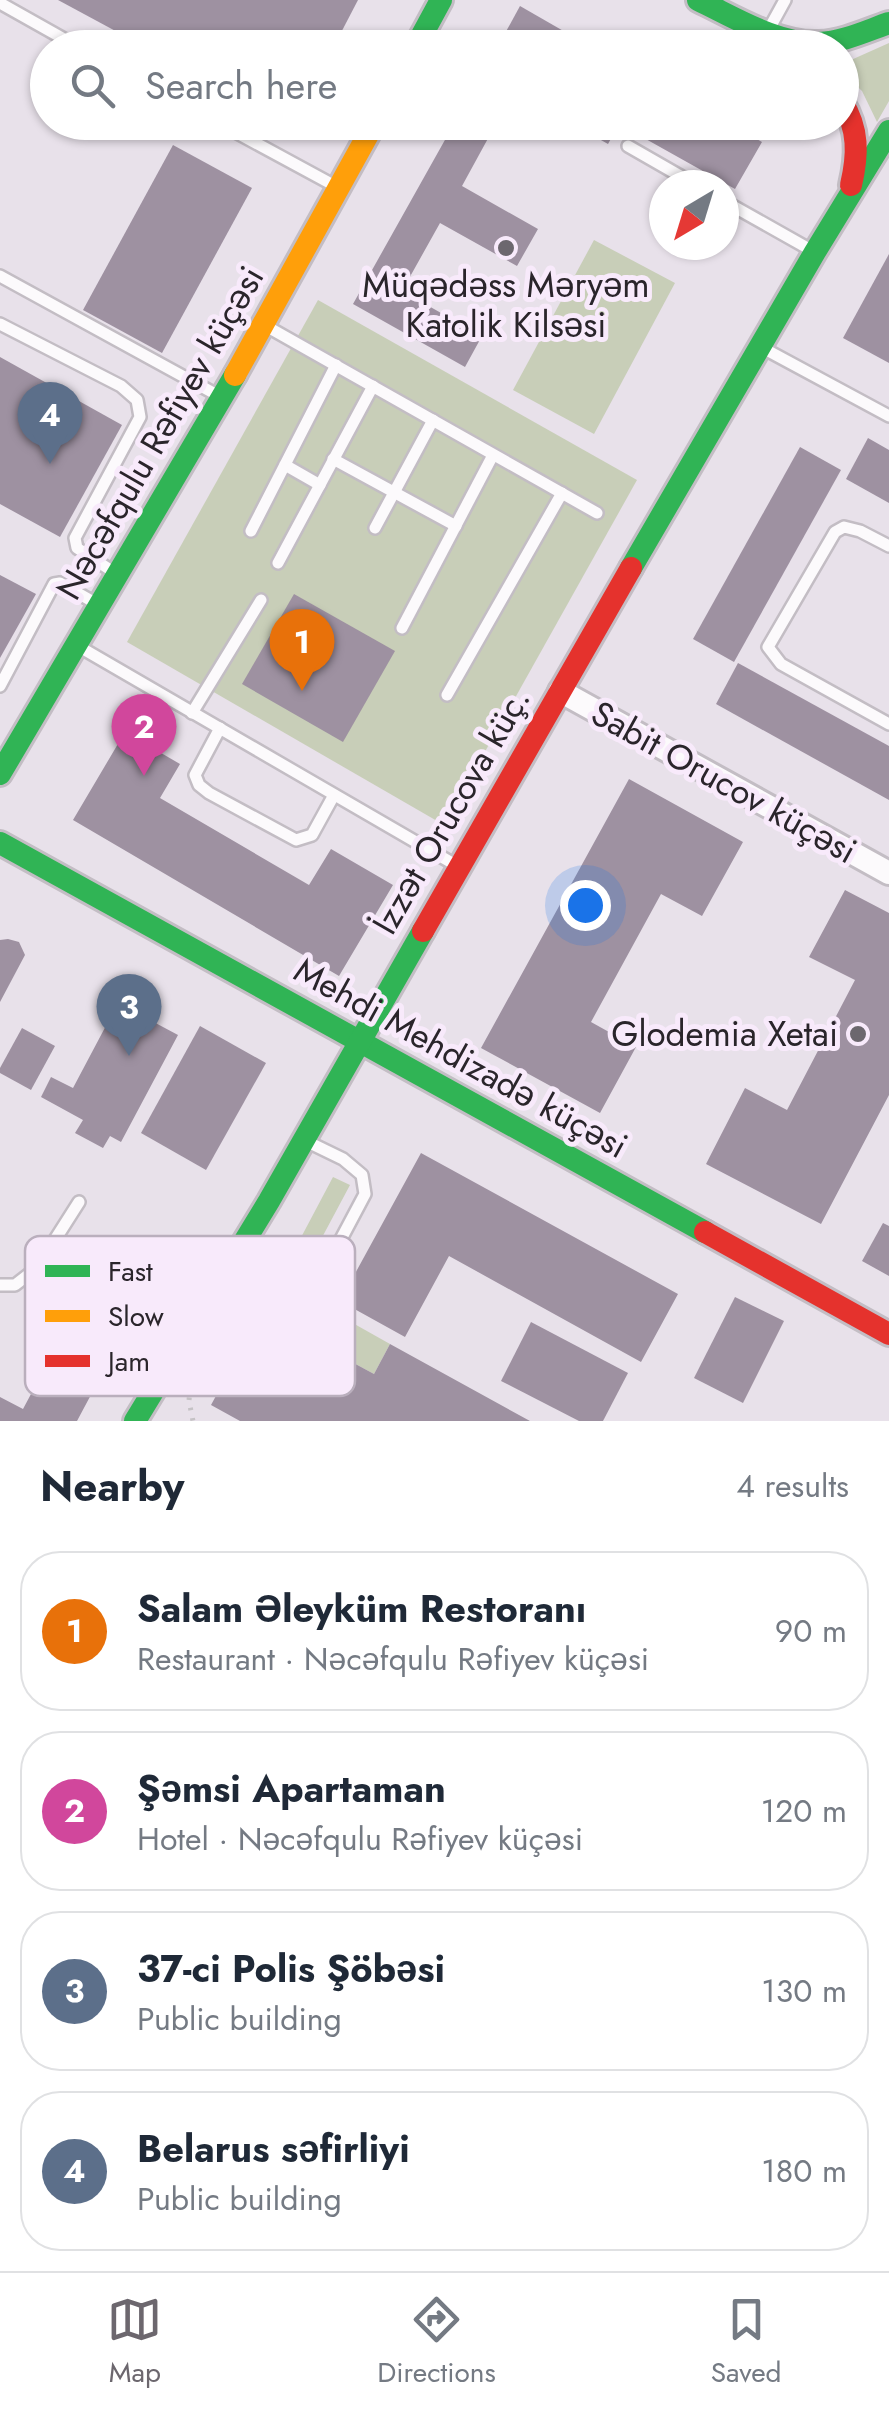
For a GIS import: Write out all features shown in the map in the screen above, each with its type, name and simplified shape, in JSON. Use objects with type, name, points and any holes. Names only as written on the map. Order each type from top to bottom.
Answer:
[{"type":"main road","points":[[425,30],[441,0]]},
{"type":"main road","points":[[699,0],[751,30]]},
{"type":"main road","points":[[859,33],[889,23]]},
{"type":"main road","name":"İzzət Orucova küç.","points":[[248,1236],[560,691],[889,131]]},
{"type":"main road","name":"Nəcəfqulu Rəfiyev küçəsi","points":[[0,774],[6,749],[78,646],[365,140]]},
{"type":"main road","points":[[848,198],[856,164],[856,140]]},
{"type":"main road","name":"Mehdi Mehdizadə küçəsi","points":[[0,843],[889,1334]]},
{"type":"main road","points":[[140,1415],[167,1421]]},
{"type":"street","name":"Sabit Orucov küçəsi","points":[[560,691],[889,873]]},
{"type":"lane","points":[[771,30],[785,0]]},
{"type":"lane","points":[[0,4],[47,30]]},
{"type":"lane","points":[[251,140],[339,188]]},
{"type":"lane","points":[[628,146],[670,170]]},
{"type":"lane","points":[[739,209],[815,252]]},
{"type":"lane","points":[[0,276],[222,398]]},
{"type":"lane","points":[[0,324],[121,386],[137,400],[140,418],[75,538],[77,548],[119,575]]},
{"type":"lane","points":[[264,324],[598,513]]},
{"type":"lane","points":[[761,346],[889,416]]},
{"type":"lane","points":[[251,531],[336,366]]},
{"type":"lane","points":[[278,563],[373,386]]},
{"type":"lane","points":[[374,528],[432,420]]},
{"type":"lane","points":[[402,628],[493,455]]},
{"type":"lane","points":[[333,459],[456,526]]},
{"type":"lane","points":[[285,465],[320,485]]},
{"type":"lane","points":[[447,695],[562,493]]},
{"type":"lane","points":[[889,546],[860,531],[844,527],[835,532],[768,647],[780,664],[889,724]]},
{"type":"lane","points":[[0,686],[54,584],[60,582],[101,606]]},
{"type":"lane","points":[[192,713],[261,600]]},
{"type":"lane","points":[[78,646],[459,867]]},
{"type":"lane","points":[[220,728],[195,775],[209,793],[296,840],[312,835],[334,794]]},
{"type":"lane","points":[[304,1140],[343,1159],[362,1175],[366,1194],[343,1236]]},
{"type":"lane","points":[[57,1236],[79,1202]]},
{"type":"lane","points":[[0,1285],[15,1285],[25,1277]]},
{"type":"path","points":[[189,1396],[193,1421]]},
{"type":"green space","points":[[889,43],[889,101],[877,122],[859,88],[859,56]]},
{"type":"green space","points":[[594,240],[675,283],[594,434],[513,390]]},
{"type":"green space","points":[[318,300],[637,480],[444,825],[127,642]]},
{"type":"green space","points":[[333,1177],[350,1185],[323,1236],[302,1236]]},
{"type":"green space","points":[[355,1324],[390,1344],[374,1374],[355,1364]]},
{"type":"building","points":[[58,0],[358,0],[342,30],[114,30]]},
{"type":"building","points":[[520,6],[562,30],[507,30]]},
{"type":"building","name":"Müqədəss Məryəm Katolik Kilsəsi","points":[[445,140],[487,140],[462,186],[538,229],[517,266],[440,223],[402,291],[482,336],[465,367],[353,304]]},
{"type":"building","points":[[648,140],[758,140],[762,142],[739,182],[739,170],[701,170]]},
{"type":"building","points":[[173,145],[252,188],[162,353],[83,310]]},
{"type":"building","points":[[889,254],[889,363],[843,338]]},
{"type":"building","points":[[0,357],[122,425],[60,537],[0,504]]},
{"type":"building","points":[[868,438],[889,450],[889,503],[846,479]]},
{"type":"building","points":[[800,447],[841,470],[734,662],[693,639]]},
{"type":"building","points":[[0,575],[36,594],[0,658]]},
{"type":"building","points":[[294,594],[395,651],[343,742],[242,684]]},
{"type":"building","points":[[738,663],[889,746],[889,800],[716,704]]},
{"type":"building","points":[[125,732],[180,764],[160,798],[309,885],[331,849],[393,885],[339,976],[73,820]]},
{"type":"building","points":[[629,779],[743,842],[702,916],[661,894],[591,1022],[636,1047],[600,1113],[481,1048]]},
{"type":"building","name":"Glodemia Xetai","points":[[845,890],[889,913],[889,1095],[821,1224],[706,1164],[745,1088],[787,1110],[855,980],[809,957]]},
{"type":"building","points":[[0,940],[19,942],[25,955],[0,1002]]},
{"type":"building","points":[[118,1003],[178,1035],[121,1142],[110,1136],[103,1148],[75,1133],[83,1120],[41,1097],[51,1077],[73,1088]]},
{"type":"building","points":[[200,1026],[266,1063],[206,1170],[141,1133]]},
{"type":"building","points":[[22,1028],[55,1046],[31,1090],[0,1073]]},
{"type":"building","points":[[421,1153],[678,1294],[641,1362],[449,1256],[405,1337],[355,1309],[355,1274]]},
{"type":"building","points":[[883,1223],[889,1226],[889,1276],[862,1261]]},
{"type":"building","points":[[735,1297],[784,1321],[743,1403],[694,1378]]},
{"type":"building","points":[[531,1322],[628,1373],[603,1421],[579,1421],[501,1381]]},
{"type":"building","points":[[390,1344],[530,1421],[240,1421],[211,1405],[216,1396],[355,1396],[355,1364],[374,1374]]},
{"type":"building","points":[[30,1396],[90,1396],[77,1421],[0,1421],[0,1397],[23,1409]]},
{"type":"traffic: fast","points":[[425,30],[441,0]]},
{"type":"traffic: fast","points":[[698,0],[760,30]]},
{"type":"traffic: fast","points":[[859,34],[889,23]]},
{"type":"traffic: fast","points":[[631,568],[889,131]]},
{"type":"traffic: fast","points":[[0,774],[235,375]]},
{"type":"traffic: fast","points":[[0,843],[705,1232]]},
{"type":"traffic: fast","points":[[248,1236],[423,931]]},
{"type":"traffic: fast","points":[[135,1421],[150,1396]]},
{"type":"traffic: slow","points":[[235,375],[365,140]]},
{"type":"traffic: jam","points":[[851,185],[856,140]]},
{"type":"traffic: jam","points":[[423,931],[631,568]]},
{"type":"traffic: jam","points":[[705,1232],[889,1334]]},
{"type":"place","name":"Müqədəss Məryəm Katolik Kilsəsi","points":[[506,248]]},
{"type":"place","name":"Belarus səfirliyi","points":[[50,464]]},
{"type":"place","name":"Salam Əleyküm Restoranı","points":[[302,691]]},
{"type":"place","name":"Şəmsi Apartaman","points":[[144,776]]},
{"type":"place","name":"Glodemia Xetai","points":[[858,1034]]},
{"type":"place","name":"37-ci Polis Şöbəsi","points":[[129,1056]]}]
